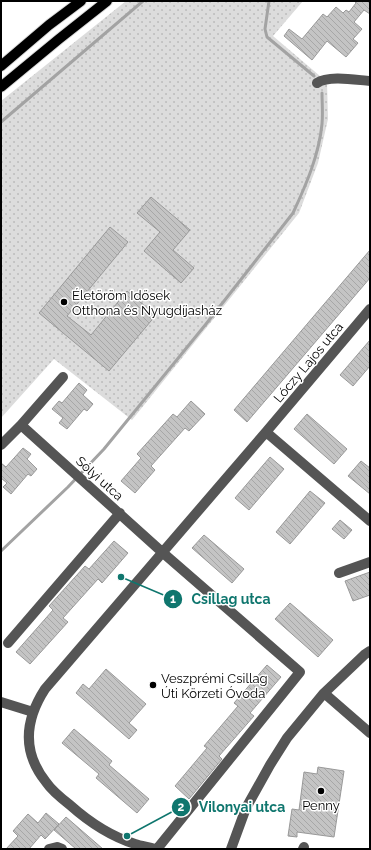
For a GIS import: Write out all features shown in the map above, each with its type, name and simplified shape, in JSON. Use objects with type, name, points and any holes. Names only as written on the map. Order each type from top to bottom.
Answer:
[{"type":"main road","points":[[1,66],[49,25],[81,1]]},
{"type":"main road","points":[[1,87],[108,1]]},
{"type":"street","points":[[317,83],[322,80],[341,79],[370,81]]},
{"type":"street","name":"Lóczy Lajos utca","points":[[156,849],[134,847],[110,834],[83,817],[46,782],[34,763],[29,744],[30,727],[37,701],[45,689],[370,310]]},
{"type":"street","points":[[1,445],[21,425],[63,377]]},
{"type":"street","name":"Sólyi utca","points":[[21,425],[162,552],[300,672],[156,849]]},
{"type":"street","points":[[266,432],[370,521]]},
{"type":"street","points":[[8,642],[120,513]]},
{"type":"street","points":[[339,573],[370,562]]},
{"type":"street","points":[[231,849],[246,808],[287,738],[324,693],[370,650]]},
{"type":"street","points":[[324,693],[370,733]]},
{"type":"street","points":[[1,702],[33,712]]},
{"type":"street","points":[[49,849],[57,847],[62,849]]},
{"type":"shaded area","points":[[126,1],[303,1],[273,36],[327,82],[328,119],[318,163],[299,213],[132,420],[54,359],[1,418],[1,101]]},
{"type":"building","points":[[354,1],[370,1],[370,14],[364,10],[354,22],[362,29],[353,39],[358,43],[346,57],[327,41],[312,60],[284,36],[289,29],[302,39],[323,14],[327,17],[336,7],[343,13],[346,10],[349,12],[356,3]]},
{"type":"building","name":"Életöröm Idősek Otthona és Nyugdíjasház","points":[[151,197],[190,230],[173,250],[194,268],[181,283],[144,251],[160,232],[137,213]]},
{"type":"building","name":"Életöröm Idősek Otthona és Nyugdíjasház","points":[[110,227],[128,242],[67,316],[91,335],[127,291],[156,315],[109,371],[39,313]]},
{"type":"building","points":[[370,250],[370,278],[247,422],[234,410]]},
{"type":"building","points":[[370,340],[370,366],[353,386],[340,375]]},
{"type":"building","points":[[79,383],[87,390],[83,395],[93,404],[87,411],[84,409],[67,429],[59,423],[63,418],[52,409],[59,401],[62,403]]},
{"type":"building","points":[[191,401],[205,414],[189,431],[185,428],[151,466],[155,470],[135,493],[121,481],[141,458],[137,454],[173,414],[177,417]]},
{"type":"building","points":[[307,414],[347,449],[334,464],[294,429]]},
{"type":"building","points":[[23,448],[31,454],[27,459],[37,469],[31,476],[28,474],[11,494],[3,487],[7,483],[1,478],[1,463],[6,467]]},
{"type":"building","points":[[270,457],[284,469],[249,510],[235,498]]},
{"type":"building","points":[[361,461],[370,468],[370,494],[348,476]]},
{"type":"building","points":[[310,491],[325,503],[290,544],[276,532]]},
{"type":"building","points":[[340,520],[352,530],[344,539],[332,529]]},
{"type":"building","points":[[204,535],[244,569],[232,583],[192,548]]},
{"type":"building","points":[[114,541],[128,553],[102,583],[98,579],[63,618],[68,622],[30,664],[16,652],[53,610],[49,606],[85,566],[89,569]]},
{"type":"building","points":[[370,572],[370,595],[353,601],[345,581]]},
{"type":"building","points":[[290,603],[333,640],[318,657],[275,619]]},
{"type":"building","points":[[267,665],[281,677],[250,713],[254,716],[219,756],[222,759],[189,799],[175,786],[207,748],[204,746],[238,706],[234,703]]},
{"type":"building","points":[[106,669],[146,704],[129,723],[137,730],[129,739],[76,693],[83,684],[89,689]]},
{"type":"building","points":[[74,729],[112,761],[109,765],[149,799],[137,813],[96,778],[99,774],[62,743]]},
{"type":"building","name":"Penny","points":[[318,767],[344,771],[334,837],[297,832],[297,837],[288,836],[292,809],[299,810],[304,772],[317,774]]},
{"type":"building","points":[[46,813],[59,824],[45,839],[41,835],[29,849],[6,849],[18,836],[13,831],[28,814],[38,823]]},
{"type":"building","points":[[66,817],[103,849],[76,849],[54,830]]},
{"type":"waterway","points":[[1,122],[143,1]]},
{"type":"waterway","points":[[269,1],[265,29],[267,37],[314,76]]},
{"type":"waterway","points":[[1,551],[68,487],[104,449],[206,324],[293,213],[307,181],[318,147],[322,120],[322,93]]},
{"type":"place","name":"Életöröm Idősek Otthona és Nyugdíjasház","points":[[64,302]]},
{"type":"place","name":"Csillag utca","points":[[121,577]]},
{"type":"place","name":"Veszprémi Csillag Úti Körzeti Óvoda","points":[[153,685]]},
{"type":"place","name":"Penny","points":[[321,791]]},
{"type":"place","name":"Vilonyai utca","points":[[127,836]]}]
